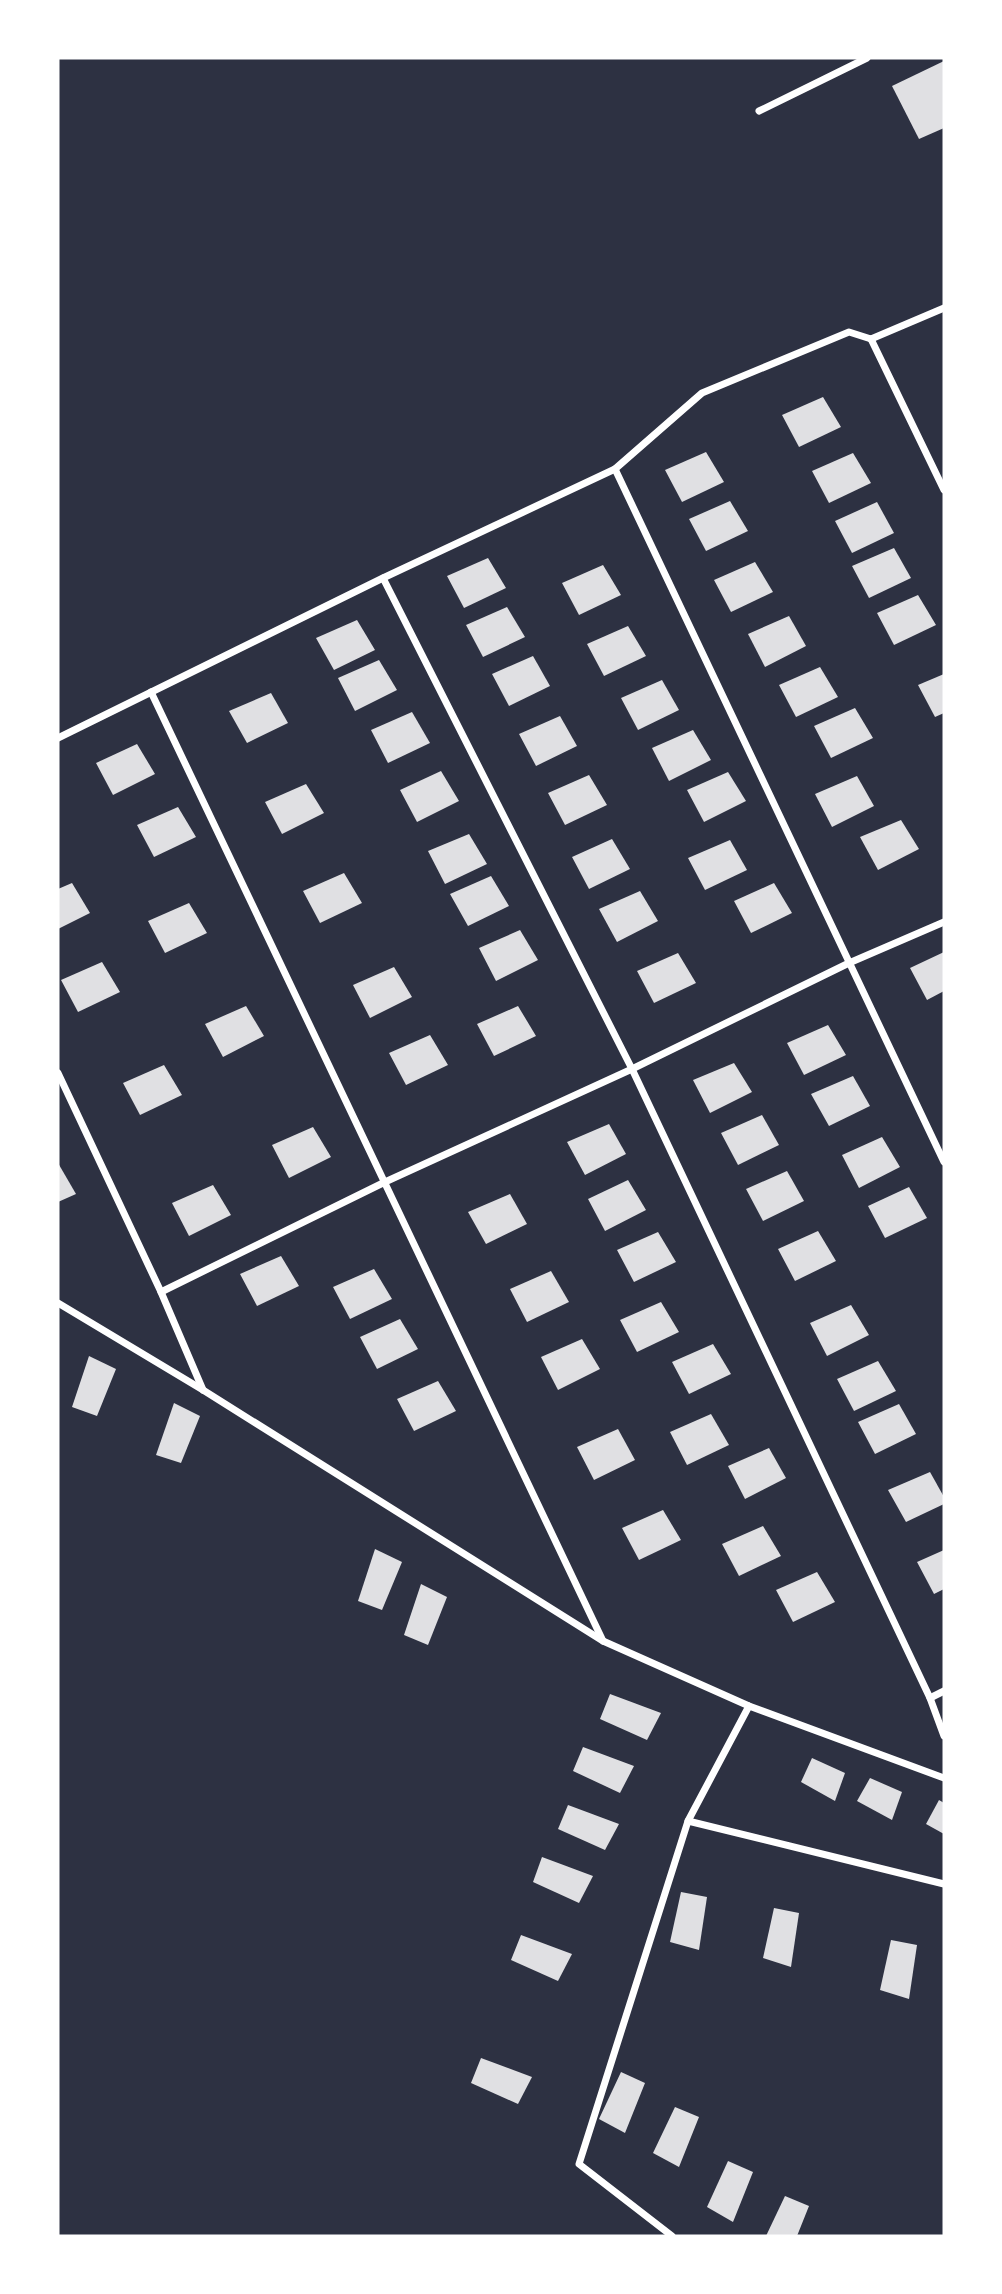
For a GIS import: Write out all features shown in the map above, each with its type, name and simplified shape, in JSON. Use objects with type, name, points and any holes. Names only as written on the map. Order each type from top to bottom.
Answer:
[{"type":"street","points":[[759,111],[867,58]]},
{"type":"street","points":[[58,738],[383,578],[615,469],[702,393],[849,332],[871,339],[944,308]]},
{"type":"street","points":[[871,339],[944,490]]},
{"type":"street","points":[[615,469],[944,1162]]},
{"type":"street","points":[[383,578],[632,1069],[930,1698],[944,1736]]},
{"type":"street","points":[[151,692],[603,1641]]},
{"type":"street","points":[[161,1292],[385,1182],[632,1069],[849,963],[944,922]]},
{"type":"street","points":[[58,1073],[161,1292],[203,1390]]},
{"type":"street","points":[[58,1303],[203,1390],[603,1641],[749,1706],[944,1778]]},
{"type":"street","points":[[930,1698],[944,1691]]},
{"type":"street","points":[[671,2236],[579,2164],[688,1821],[749,1706]]},
{"type":"street","points":[[688,1821],[944,1884]]},
{"type":"building","points":[[944,61],[944,128],[919,139],[892,86]]},
{"type":"building","points":[[823,397],[841,427],[799,447],[782,415]]},
{"type":"building","points":[[706,452],[724,482],[682,502],[665,470]]},
{"type":"building","points":[[853,453],[871,483],[829,503],[812,471]]},
{"type":"building","points":[[730,501],[748,531],[706,551],[689,519]]},
{"type":"building","points":[[877,502],[894,533],[852,553],[835,521]]},
{"type":"building","points":[[894,548],[911,578],[869,598],[852,566]]},
{"type":"building","points":[[488,558],[506,588],[464,608],[447,576]]},
{"type":"building","points":[[755,562],[773,592],[731,612],[714,580]]},
{"type":"building","points":[[603,565],[621,595],[579,615],[562,583]]},
{"type":"building","points":[[918,595],[936,625],[894,645],[877,613]]},
{"type":"building","points":[[507,607],[525,637],[483,657],[466,625]]},
{"type":"building","points":[[789,616],[806,646],[765,667],[748,634]]},
{"type":"building","points":[[357,620],[375,650],[334,670],[316,638]]},
{"type":"building","points":[[628,626],[646,656],[604,676],[587,644]]},
{"type":"building","points":[[533,656],[550,686],[509,706],[492,674]]},
{"type":"building","points":[[379,660],[397,690],[355,711],[338,678]]},
{"type":"building","points":[[820,667],[838,697],[796,717],[779,685]]},
{"type":"building","points":[[944,674],[944,713],[935,717],[918,685]]},
{"type":"building","points":[[662,680],[679,710],[638,730],[621,698]]},
{"type":"building","points":[[271,693],[288,723],[247,743],[229,711]]},
{"type":"building","points":[[855,708],[873,738],[831,758],[814,726]]},
{"type":"building","points":[[412,712],[430,743],[388,763],[371,730]]},
{"type":"building","points":[[560,716],[577,746],[536,766],[519,734]]},
{"type":"building","points":[[693,730],[711,760],[669,781],[652,748]]},
{"type":"building","points":[[137,744],[155,774],[113,795],[96,763]]},
{"type":"building","points":[[441,771],[459,801],[417,822],[400,790]]},
{"type":"building","points":[[728,772],[746,801],[704,822],[687,790]]},
{"type":"building","points":[[589,775],[607,805],[565,825],[548,793]]},
{"type":"building","points":[[857,776],[874,806],[832,827],[815,794]]},
{"type":"building","points":[[306,784],[324,813],[282,834],[265,802]]},
{"type":"building","points":[[178,807],[196,837],[154,857],[137,825]]},
{"type":"building","points":[[901,820],[919,849],[878,870],[860,837]]},
{"type":"building","points":[[469,834],[487,864],[445,884],[428,851]]},
{"type":"building","points":[[612,839],[630,869],[589,889],[572,857]]},
{"type":"building","points":[[730,840],[747,870],[705,890],[688,858]]},
{"type":"building","points":[[344,873],[362,903],[320,923],[303,891]]},
{"type":"building","points":[[491,876],[509,906],[468,926],[450,894]]},
{"type":"building","points":[[72,883],[90,913],[58,929],[58,889]]},
{"type":"building","points":[[774,883],[792,913],[751,933],[734,901]]},
{"type":"building","points":[[640,891],[658,921],[617,942],[599,909]]},
{"type":"building","points":[[189,903],[207,933],[165,953],[148,921]]},
{"type":"building","points":[[520,930],[538,960],[496,981],[479,948]]},
{"type":"building","points":[[944,952],[944,991],[927,1000],[910,968]]},
{"type":"building","points":[[678,953],[696,983],[654,1003],[637,971]]},
{"type":"building","points":[[102,962],[120,992],[78,1012],[61,980]]},
{"type":"building","points":[[394,967],[412,997],[370,1018],[353,985]]},
{"type":"building","points":[[246,1006],[264,1036],[223,1057],[205,1024]]},
{"type":"building","points":[[518,1006],[536,1036],[494,1056],[477,1024]]},
{"type":"building","points":[[828,1025],[846,1055],[804,1075],[787,1043]]},
{"type":"building","points":[[430,1035],[448,1065],[406,1085],[389,1053]]},
{"type":"building","points":[[734,1063],[752,1092],[710,1113],[693,1080]]},
{"type":"building","points":[[164,1065],[182,1095],[140,1115],[123,1083]]},
{"type":"building","points":[[853,1076],[870,1106],[829,1126],[811,1094]]},
{"type":"building","points":[[762,1115],[779,1145],[738,1165],[721,1133]]},
{"type":"building","points":[[609,1124],[626,1154],[585,1175],[567,1142]]},
{"type":"building","points":[[313,1127],[331,1157],[289,1178],[272,1145]]},
{"type":"building","points":[[882,1137],[900,1167],[859,1188],[842,1155]]},
{"type":"building","points":[[58,1163],[76,1194],[58,1202]]},
{"type":"building","points":[[787,1171],[804,1201],[763,1221],[746,1189]]},
{"type":"building","points":[[628,1180],[646,1210],[605,1231],[588,1199]]},
{"type":"building","points":[[213,1185],[231,1215],[189,1236],[172,1203]]},
{"type":"building","points":[[909,1187],[927,1218],[885,1238],[868,1206]]},
{"type":"building","points":[[510,1194],[527,1224],[486,1244],[468,1212]]},
{"type":"building","points":[[818,1231],[836,1261],[795,1281],[778,1249]]},
{"type":"building","points":[[658,1232],[676,1262],[634,1282],[617,1250]]},
{"type":"building","points":[[281,1256],[299,1286],[257,1306],[240,1274]]},
{"type":"building","points":[[374,1269],[392,1299],[350,1319],[333,1287]]},
{"type":"building","points":[[551,1271],[569,1302],[527,1322],[510,1289]]},
{"type":"building","points":[[661,1302],[679,1332],[637,1352],[620,1320]]},
{"type":"building","points":[[851,1305],[869,1335],[827,1356],[810,1323]]},
{"type":"building","points":[[400,1319],[418,1349],[377,1369],[360,1337]]},
{"type":"building","points":[[582,1339],[600,1369],[558,1390],[541,1357]]},
{"type":"building","points":[[713,1344],[731,1374],[689,1394],[672,1362]]},
{"type":"building","points":[[89,1356],[116,1369],[97,1416],[72,1407]]},
{"type":"building","points":[[878,1361],[896,1391],[854,1411],[837,1379]]},
{"type":"building","points":[[438,1381],[456,1411],[414,1431],[397,1399]]},
{"type":"building","points":[[174,1403],[200,1416],[181,1463],[156,1455]]},
{"type":"building","points":[[899,1404],[916,1434],[875,1454],[858,1422]]},
{"type":"building","points":[[711,1414],[729,1445],[687,1465],[670,1432]]},
{"type":"building","points":[[618,1429],[635,1460],[594,1480],[577,1447]]},
{"type":"building","points":[[769,1448],[786,1478],[745,1499],[728,1466]]},
{"type":"building","points":[[930,1472],[944,1497],[944,1504],[906,1522],[888,1490]]},
{"type":"building","points":[[663,1510],[681,1540],[639,1560],[622,1528]]},
{"type":"building","points":[[763,1526],[781,1556],[739,1576],[722,1544]]},
{"type":"building","points":[[375,1549],[402,1562],[382,1610],[358,1601]]},
{"type":"building","points":[[944,1550],[944,1589],[934,1594],[917,1562]]},
{"type":"building","points":[[817,1572],[835,1602],[793,1622],[776,1590]]},
{"type":"building","points":[[421,1584],[447,1597],[428,1645],[404,1635]]},
{"type":"building","points":[[610,1694],[661,1713],[647,1740],[600,1719]]},
{"type":"building","points":[[583,1747],[634,1766],[620,1793],[573,1771]]},
{"type":"building","points":[[812,1758],[845,1773],[835,1801],[801,1782]]},
{"type":"building","points":[[870,1778],[902,1792],[892,1820],[857,1801]]},
{"type":"building","points":[[939,1800],[944,1803],[944,1834],[926,1824]]},
{"type":"building","points":[[568,1805],[619,1824],[605,1850],[558,1829]]},
{"type":"building","points":[[542,1857],[593,1876],[579,1903],[533,1882]]},
{"type":"building","points":[[681,1892],[707,1897],[699,1950],[670,1942]]},
{"type":"building","points":[[774,1908],[799,1913],[791,1967],[763,1958]]},
{"type":"building","points":[[521,1935],[572,1954],[558,1981],[511,1960]]},
{"type":"building","points":[[891,1940],[917,1945],[909,1999],[880,1990]]},
{"type":"building","points":[[481,2058],[532,2077],[518,2104],[471,2083]]},
{"type":"building","points":[[621,2072],[645,2083],[625,2133],[599,2119]]},
{"type":"building","points":[[675,2107],[699,2117],[679,2167],[653,2153]]},
{"type":"building","points":[[728,2161],[753,2172],[733,2222],[707,2207]]},
{"type":"building","points":[[785,2196],[809,2206],[797,2236],[766,2236]]}]
